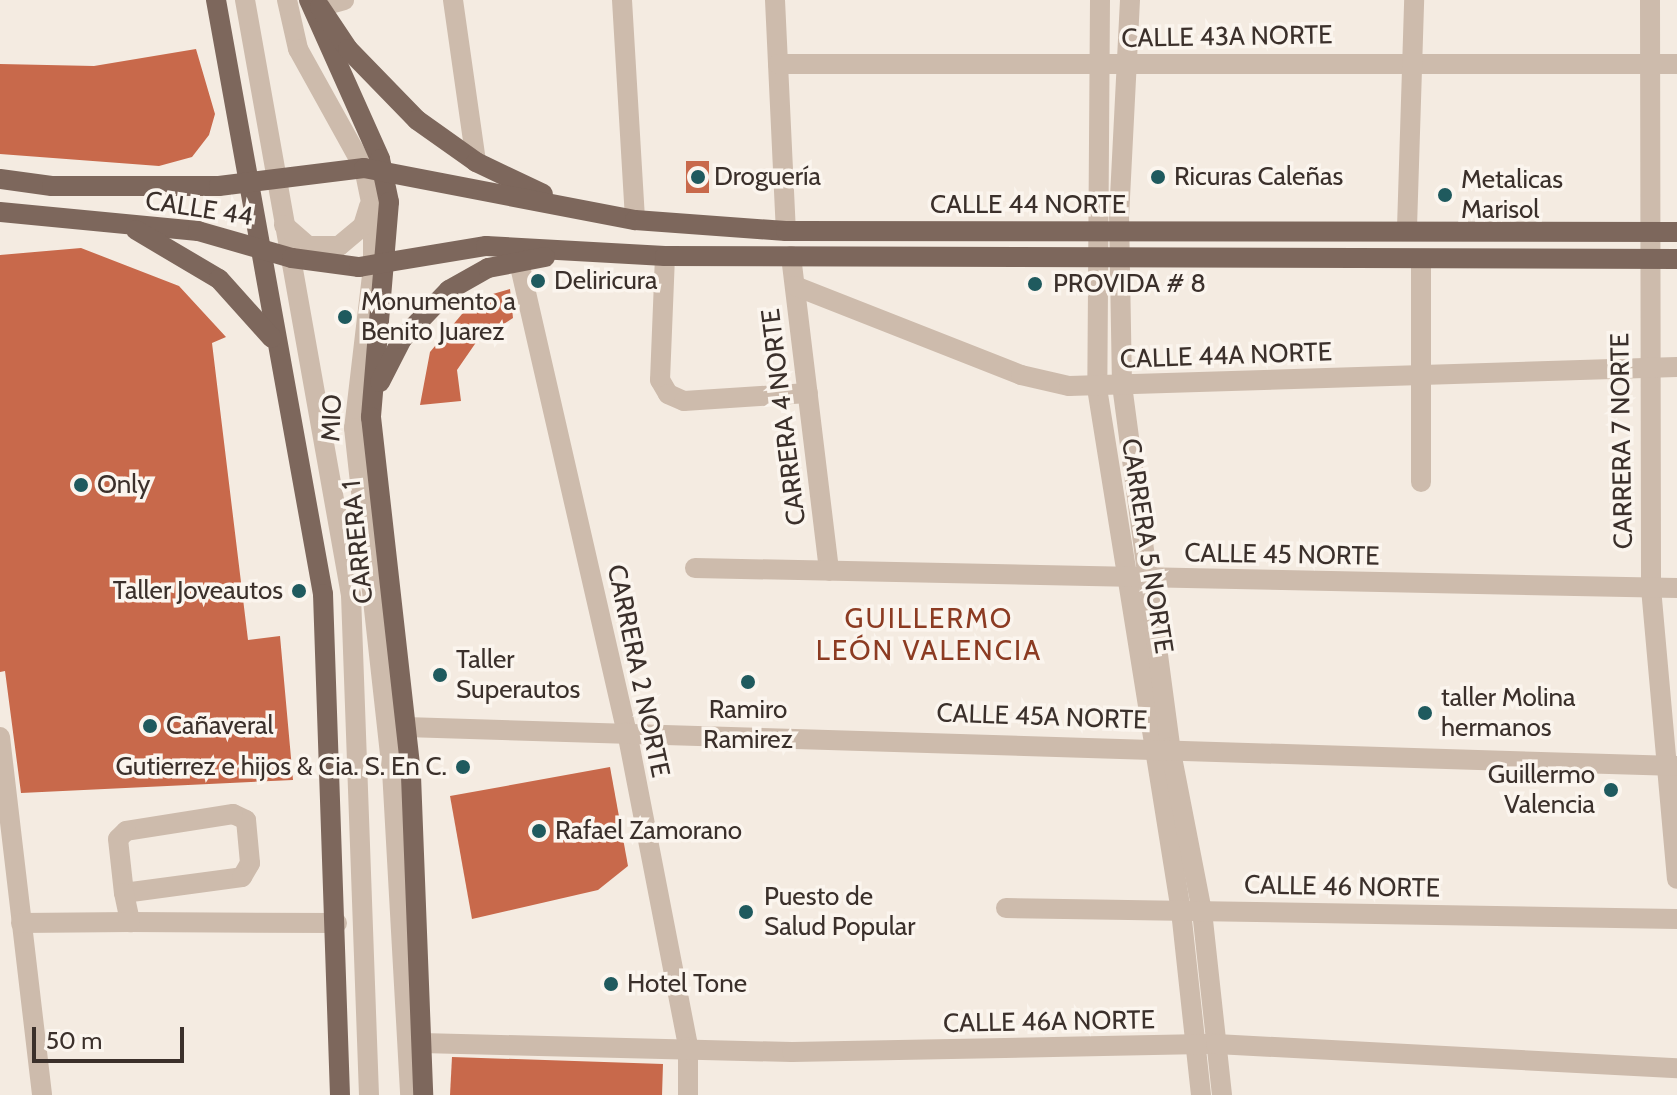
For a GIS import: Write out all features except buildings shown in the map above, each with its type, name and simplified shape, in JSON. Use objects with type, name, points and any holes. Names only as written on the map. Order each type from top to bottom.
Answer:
[{"type":"main road","name":"CARRERA 1","points":[[216,0],[257,244],[323,594],[337,923],[340,1095]]},
{"type":"main road","name":"CARRERA 1","points":[[315,2],[372,174],[380,266],[371,417],[405,727],[423,1095]]},
{"type":"main road","points":[[315,2],[381,87],[476,162],[596,211]]},
{"type":"main road","name":"CALLE 44","points":[[0,179],[171,187],[277,175],[372,174]]},
{"type":"main road","name":"CALLE 44 NORTE","points":[[372,174],[635,220],[786,231],[1407,228],[1677,232]]},
{"type":"main road","name":"CALLE 44","points":[[0,212],[121,224],[257,244],[292,258],[380,266]]},
{"type":"main road","points":[[121,224],[219,279],[276,344]]},
{"type":"main road","name":"CALLE 44 NORTE","points":[[380,266],[486,246],[665,256],[1096,260],[1677,259]]},
{"type":"main road","points":[[371,417],[382,376],[427,308],[470,276],[519,262],[581,251]]},
{"type":"street","name":"MIO","points":[[245,0],[351,595],[369,1095]]},
{"type":"street","points":[[284,225],[308,246],[339,246],[363,226],[372,174],[298,49],[287,0]]},
{"type":"street","points":[[315,2],[344,0]]},
{"type":"street","points":[[453,0],[476,162]]},
{"type":"street","points":[[622,0],[635,220]]},
{"type":"street","points":[[775,0],[786,231]]},
{"type":"street","name":"CARRERA 5 NORTE","points":[[1100,0],[1097,388],[1124,579],[1160,747],[1202,911],[1222,1095]]},
{"type":"street","name":"CARRERA 5 NORTE","points":[[1130,0],[1119,230],[1122,385],[1201,1095]]},
{"type":"street","points":[[1407,228],[1414,0]]},
{"type":"street","name":"CARRERA 7 NORTE","points":[[1650,0],[1646,368],[1651,588],[1673,766],[1677,879]]},
{"type":"street","name":"CALLE 43A NORTE","points":[[778,64],[1413,61],[1677,64]]},
{"type":"street","points":[[665,256],[660,380],[668,394],[684,401],[808,393]]},
{"type":"street","name":"CARRERA 4 NORTE","points":[[791,256],[829,571]]},
{"type":"street","points":[[1421,259],[1421,482]]},
{"type":"street","name":"CARRERA 2 NORTE","points":[[519,262],[627,732],[688,1047],[688,1095]]},
{"type":"street","name":"MIO","points":[[380,266],[354,428],[392,770],[410,1095]]},
{"type":"street","name":"CALLE 44A NORTE","points":[[795,286],[1021,375],[1097,388],[1422,373],[1677,367]]},
{"type":"street","name":"CALLE 45 NORTE","points":[[695,568],[1677,588]]},
{"type":"street","name":"CALLE 45A NORTE","points":[[405,727],[1160,747],[1673,766]]},
{"type":"street","points":[[0,737],[42,1095]]},
{"type":"street","points":[[124,893],[242,877],[250,863],[246,820],[233,814],[126,831],[118,839],[124,893],[130,922]]},
{"type":"street","name":"CALLE 46 NORTE","points":[[1006,908],[1677,919]]},
{"type":"street","points":[[21,923],[337,923]]},
{"type":"street","name":"CALLE 46A NORTE","points":[[421,1043],[688,1047],[792,1052],[1216,1044],[1677,1068]]},
{"type":"place","name":"Droguería","points":[[698,177]]},
{"type":"place","name":"Ricuras Caleñas","points":[[1158,177]]},
{"type":"place","name":"Metalicas Marisol","points":[[1445,195]]},
{"type":"place","name":"Deliricura","points":[[538,281]]},
{"type":"place","name":"PROVIDA # 8","points":[[1035,284]]},
{"type":"place","name":"Monumento a Benito Juarez","points":[[345,317]]},
{"type":"place","name":"Only","points":[[81,485]]},
{"type":"place","name":"Taller Joveautos","points":[[299,591]]},
{"type":"place","name":"Taller Superautos","points":[[440,675]]},
{"type":"place","name":"Ramiro Ramirez","points":[[748,682]]},
{"type":"place","name":"taller Molina hermanos","points":[[1425,713]]},
{"type":"place","name":"Cañaveral","points":[[150,726]]},
{"type":"place","name":"Gutierrez e hijos & Cia. S. En C.","points":[[463,767]]},
{"type":"place","name":"Guillermo Valencia","points":[[1611,790]]},
{"type":"place","name":"Rafael Zamorano","points":[[539,831]]},
{"type":"place","name":"Puesto de Salud Popular","points":[[746,912]]},
{"type":"place","name":"Hotel Tone","points":[[611,984]]},
{"type":"district","name":"GUILLERMO LEÓN VALENCIA","points":[[929,634]]}]
